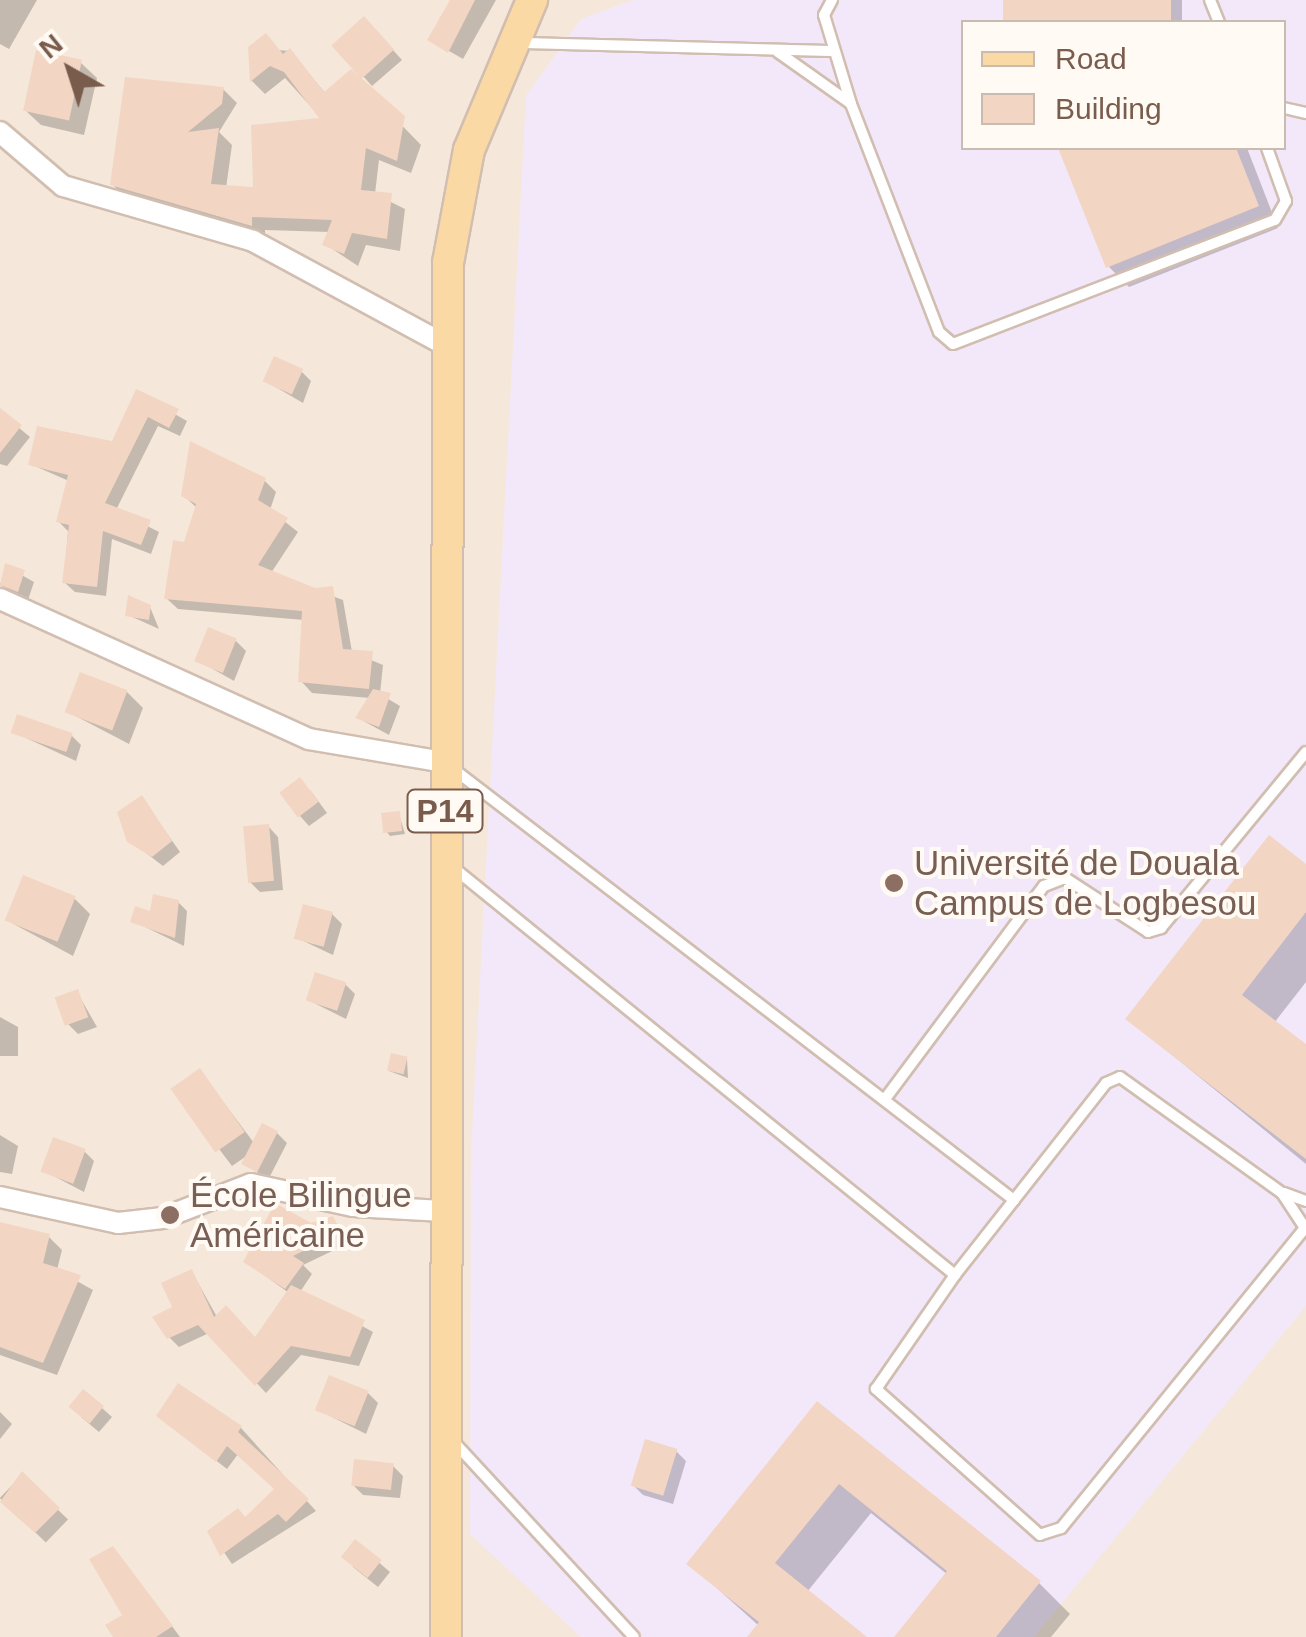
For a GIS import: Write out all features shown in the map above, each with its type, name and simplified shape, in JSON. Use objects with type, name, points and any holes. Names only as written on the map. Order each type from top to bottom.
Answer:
[{"type":"main road","name":"P14","points":[[446,1637],[450,1438],[444,1211],[447,346],[455,206],[510,43],[532,0]]},
{"type":"street","points":[[0,132],[63,186],[253,242],[447,346]]},
{"type":"street","points":[[0,599],[309,739],[444,762]]},
{"type":"street","points":[[0,1196],[118,1223],[163,1218],[251,1184],[382,1210],[444,1211]]},
{"type":"lane","points":[[832,0],[824,15],[851,104],[939,332],[953,344],[1274,220],[1286,201],[1268,150]]},
{"type":"lane","points":[[510,43],[715,43],[778,52],[834,51]]},
{"type":"lane","points":[[778,52],[851,104]]},
{"type":"lane","points":[[886,1098],[1044,886],[1066,878],[1148,932],[1161,928],[1306,752]]},
{"type":"lane","points":[[444,762],[1014,1200]]},
{"type":"lane","points":[[446,862],[955,1275]]},
{"type":"lane","points":[[1282,1193],[1305,1228],[1300,1245],[1051,1536],[876,1390],[955,1275],[1120,1077],[1282,1193],[1306,1202]]},
{"type":"lane","points":[[450,1438],[634,1637]]},
{"type":"shaded area","points":[[0,0],[1306,0],[1306,1637],[0,1637]]},
{"type":"shaded area","name":"Université de Douala Campus de Logbesou","points":[[633,0],[1306,0],[1306,1306],[1034,1637],[581,1637],[470,1534],[471,1153],[526,96],[581,19]]},
{"type":"building","points":[[450,0],[475,0],[448,53],[427,40]]},
{"type":"building","points":[[1003,0],[1171,0],[1171,20],[1003,20]]},
{"type":"building","points":[[364,16],[394,49],[361,79],[331,45]]},
{"type":"building","points":[[266,33],[283,54],[290,48],[324,92],[351,69],[405,116],[397,161],[366,148],[361,190],[392,193],[387,239],[352,233],[344,254],[322,245],[332,220],[252,217],[252,226],[110,185],[125,77],[224,87],[222,104],[188,132],[219,128],[211,184],[253,187],[251,125],[319,118],[284,72],[270,66],[250,82],[248,47]]},
{"type":"building","points":[[36,50],[82,60],[69,120],[23,111]]},
{"type":"building","points":[[1059,150],[1237,150],[1259,206],[1106,268]]},
{"type":"building","points":[[274,356],[303,369],[292,395],[263,382]]},
{"type":"building","points":[[136,389],[179,409],[169,428],[148,417],[105,503],[151,520],[141,545],[103,531],[97,587],[62,583],[69,525],[56,522],[68,475],[28,465],[37,426],[112,441]]},
{"type":"building","points":[[0,408],[22,425],[0,453]]},
{"type":"building","points":[[190,441],[266,478],[258,500],[288,518],[258,565],[315,588],[333,586],[343,649],[373,651],[369,689],[298,682],[302,611],[164,599],[173,540],[184,542],[196,504],[181,496]]},
{"type":"building","points":[[5,563],[25,570],[18,592],[0,585]]},
{"type":"building","points":[[128,595],[151,605],[149,620],[125,616]]},
{"type":"building","points":[[208,627],[237,639],[223,673],[194,661]]},
{"type":"building","points":[[80,672],[128,690],[112,730],[65,712]]},
{"type":"building","points":[[373,689],[391,693],[379,727],[355,718]]},
{"type":"building","points":[[17,714],[73,733],[66,752],[10,733]]},
{"type":"building","points":[[300,777],[319,802],[298,817],[279,793]]},
{"type":"building","points":[[142,795],[172,841],[152,857],[127,842],[117,812]]},
{"type":"building","points":[[400,811],[402,831],[383,833],[381,813]]},
{"type":"building","points":[[269,824],[274,881],[248,883],[243,826]]},
{"type":"building","points":[[1269,835],[1306,864],[1306,912],[1242,995],[1306,1044],[1306,1159],[1125,1019]]},
{"type":"building","points":[[23,875],[76,896],[57,942],[5,920]]},
{"type":"building","points":[[153,894],[179,900],[175,938],[130,922],[135,906],[150,911]]},
{"type":"building","points":[[303,904],[333,912],[324,947],[294,939]]},
{"type":"building","points":[[315,972],[346,982],[337,1011],[306,1001]]},
{"type":"building","points":[[78,989],[88,1017],[65,1026],[55,998]]},
{"type":"building","points":[[391,1053],[408,1057],[404,1074],[387,1071]]},
{"type":"building","points":[[200,1068],[245,1132],[215,1153],[171,1089]]},
{"type":"building","points":[[262,1123],[278,1131],[257,1172],[241,1164]]},
{"type":"building","points":[[53,1137],[86,1149],[73,1184],[40,1172]]},
{"type":"building","points":[[275,1203],[311,1223],[333,1216],[341,1232],[293,1256],[304,1263],[285,1289],[243,1262]]},
{"type":"building","points":[[0,1222],[50,1234],[43,1263],[81,1275],[43,1363],[0,1347]]},
{"type":"building","points":[[192,1269],[214,1317],[226,1305],[255,1337],[291,1285],[365,1320],[350,1357],[291,1346],[255,1386],[198,1325],[167,1339],[152,1317],[172,1307],[161,1283]]},
{"type":"building","points":[[329,1375],[369,1391],[355,1426],[315,1410]]},
{"type":"building","points":[[178,1383],[242,1426],[238,1432],[309,1499],[286,1522],[278,1514],[220,1556],[207,1531],[238,1508],[245,1517],[274,1489],[227,1446],[216,1462],[156,1416]]},
{"type":"building","points":[[83,1389],[104,1406],[90,1424],[69,1407]]},
{"type":"building","points":[[817,1401],[1041,1581],[996,1637],[894,1637],[947,1571],[839,1484],[775,1563],[867,1637],[747,1637],[759,1622],[686,1564]]},
{"type":"building","points":[[645,1439],[678,1449],[663,1496],[631,1486]]},
{"type":"building","points":[[354,1459],[394,1463],[391,1490],[351,1486]]},
{"type":"building","points":[[22,1471],[60,1508],[35,1533],[0,1502]]},
{"type":"building","points":[[355,1539],[382,1560],[368,1578],[341,1557]]},
{"type":"building","points":[[113,1546],[173,1626],[156,1637],[113,1637],[105,1625],[122,1615],[89,1559]]},
{"type":"place","name":"Université de Douala Campus de Logbesou","points":[[894,883]]},
{"type":"place","name":"École Bilingue Américaine","points":[[170,1215]]}]
